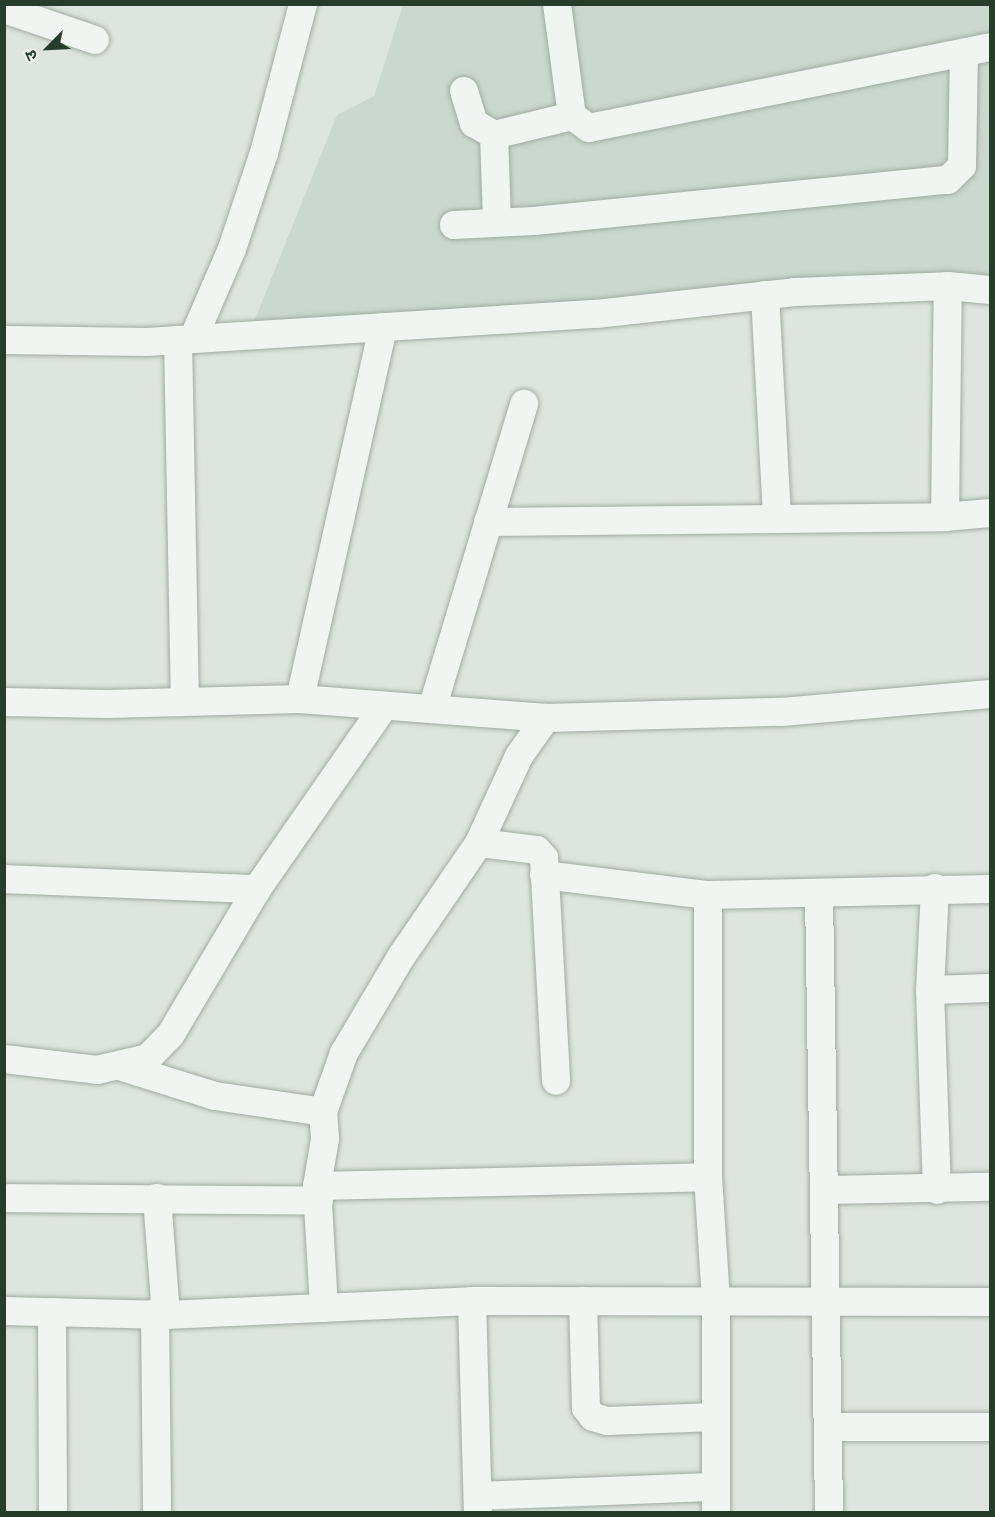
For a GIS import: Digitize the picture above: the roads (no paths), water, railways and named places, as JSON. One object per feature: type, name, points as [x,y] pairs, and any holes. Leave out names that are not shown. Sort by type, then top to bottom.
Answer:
[{"type":"street","points":[[184,699],[186,340],[232,249],[260,164],[303,4]]},
{"type":"street","points":[[454,225],[534,221],[948,180],[962,166],[977,50],[609,127],[589,128],[572,116],[557,4]]},
{"type":"street","points":[[4,9],[95,40]]},
{"type":"street","points":[[464,91],[474,123],[494,135],[572,116]]},
{"type":"street","points":[[494,135],[496,222]]},
{"type":"street","points":[[4,340],[186,340],[596,314],[765,295],[948,286],[990,290]]},
{"type":"street","points":[[945,517],[948,286]]},
{"type":"street","points":[[765,295],[777,518]]},
{"type":"street","points":[[300,699],[383,327]]},
{"type":"street","points":[[432,709],[524,404]]},
{"type":"street","points":[[488,522],[945,517],[990,513]]},
{"type":"street","points":[[4,702],[107,704],[184,699],[300,699],[546,718],[781,712],[990,694]]},
{"type":"street","points":[[4,1059],[98,1070],[122,1067],[148,1058],[171,1034],[257,889],[384,706]]},
{"type":"street","points":[[324,1308],[318,1193],[325,1139],[323,1112],[344,1053],[401,957],[479,843],[519,756],[546,718]]},
{"type":"street","points":[[479,843],[537,850],[544,858],[556,1081]]},
{"type":"street","points":[[544,875],[708,895],[819,894],[935,888],[990,889]]},
{"type":"street","points":[[4,879],[257,889]]},
{"type":"street","points":[[935,888],[930,990],[937,1190]]},
{"type":"street","points":[[819,894],[819,1071],[827,1190],[829,1512]]},
{"type":"street","points":[[472,1301],[478,1504],[716,1500],[716,1300],[708,1177],[708,895]]},
{"type":"street","points":[[930,990],[990,988]]},
{"type":"street","points":[[122,1067],[215,1096],[323,1112]]},
{"type":"street","points":[[4,1197],[157,1198],[708,1177]]},
{"type":"street","points":[[827,1190],[937,1190],[990,1187]]},
{"type":"street","points":[[157,1198],[161,1314],[157,1512]]},
{"type":"street","points":[[4,1311],[161,1314],[472,1301],[990,1302]]},
{"type":"street","points":[[583,1301],[586,1408],[593,1417],[607,1421],[716,1417]]},
{"type":"street","points":[[52,1312],[53,1512]]},
{"type":"street","points":[[828,1426],[990,1426]]}]
